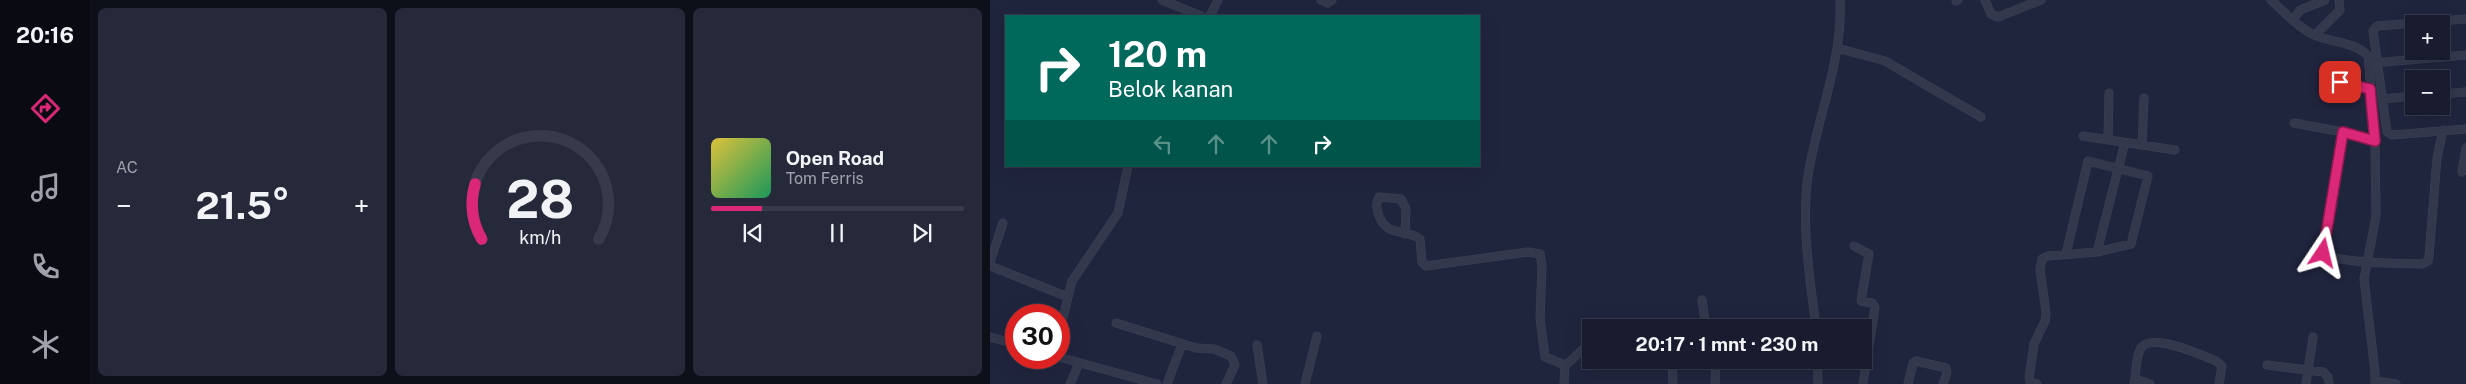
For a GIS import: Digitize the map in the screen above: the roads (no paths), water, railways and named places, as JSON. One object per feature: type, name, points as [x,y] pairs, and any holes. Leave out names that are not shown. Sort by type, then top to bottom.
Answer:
[{"type":"street","points":[[1162,0],[1199,15]]},
{"type":"street","points":[[1210,15],[1218,0]]},
{"type":"street","points":[[1321,0],[1328,3],[1332,0]]},
{"type":"street","points":[[1815,319],[1807,245],[1806,198],[1812,155],[1837,48],[1840,0]]},
{"type":"street","points":[[1985,0],[1991,14],[1998,17],[2041,0]]},
{"type":"street","points":[[2271,0],[2293,20],[2315,35],[2363,51],[2368,56],[2373,63],[2382,99],[2387,132],[2389,134],[2466,129]]},
{"type":"street","points":[[2293,20],[2300,10],[2325,0]]},
{"type":"street","points":[[2315,35],[2340,10],[2339,0]]},
{"type":"street","points":[[2396,384],[2375,382],[2364,279],[2376,216],[2375,141],[2370,89],[2373,63],[2373,31],[2375,27],[2466,19]]},
{"type":"street","points":[[1837,48],[1885,61],[1982,117]]},
{"type":"street","points":[[2373,63],[2466,55]]},
{"type":"street","points":[[2340,82],[2370,89]]},
{"type":"street","points":[[2450,93],[2466,92]]},
{"type":"street","points":[[2108,139],[2109,93]]},
{"type":"street","points":[[2382,99],[2405,97]]},
{"type":"street","points":[[2142,145],[2144,98]]},
{"type":"street","points":[[2294,123],[2343,132],[2375,141]]},
{"type":"street","points":[[2343,132],[2323,253],[2329,257],[2422,264],[2428,261],[2438,151],[2443,130]]},
{"type":"street","points":[[2083,136],[2175,150]]},
{"type":"street","points":[[2098,252],[2125,142]]},
{"type":"street","points":[[2462,172],[2466,148]]},
{"type":"street","points":[[2037,384],[2030,382],[2029,378],[2034,344],[2045,321],[2046,313],[2041,262],[2045,257],[2098,252],[2131,244],[2148,181],[2146,175],[2088,161],[2066,254]]},
{"type":"street","points":[[1066,304],[1077,271],[1118,213],[1128,167]]},
{"type":"street","points":[[1405,234],[1406,209],[1401,199],[1379,197],[1376,205],[1384,224],[1389,229],[1420,239],[1422,262],[1426,266],[1528,252],[1540,254],[1540,318],[1543,353],[1547,359],[1565,364],[1573,360],[1582,348]]},
{"type":"street","points":[[1002,223],[990,264],[1068,297]]},
{"type":"street","points":[[1854,246],[1869,254],[1862,301],[1872,303],[1875,307],[1863,384]]},
{"type":"street","points":[[1702,300],[1705,319]]},
{"type":"street","points":[[1116,323],[1182,344],[1214,350],[1231,356],[1235,365],[1226,384]]},
{"type":"street","points":[[1306,384],[1317,336]]},
{"type":"street","points":[[990,337],[1005,341]]},
{"type":"street","points":[[2306,384],[2313,337]]},
{"type":"street","points":[[2150,384],[2134,382],[2141,349],[2148,343],[2160,343],[2216,360],[2222,366],[2219,384]]},
{"type":"street","points":[[1167,384],[1182,344]]},
{"type":"street","points":[[1257,345],[1263,384]]},
{"type":"street","points":[[1070,360],[1152,383]]},
{"type":"street","points":[[1908,384],[1913,363],[1916,361],[1946,368],[1947,373],[1942,384]]},
{"type":"street","points":[[1070,384],[1079,363]]},
{"type":"street","points":[[1564,384],[1565,364]]},
{"type":"street","points":[[2267,365],[2326,373],[2329,384]]},
{"type":"street","points":[[1672,369],[1673,384]]},
{"type":"street","points":[[1716,369],[1716,384]]},
{"type":"street","points":[[1817,369],[1818,384]]}]
